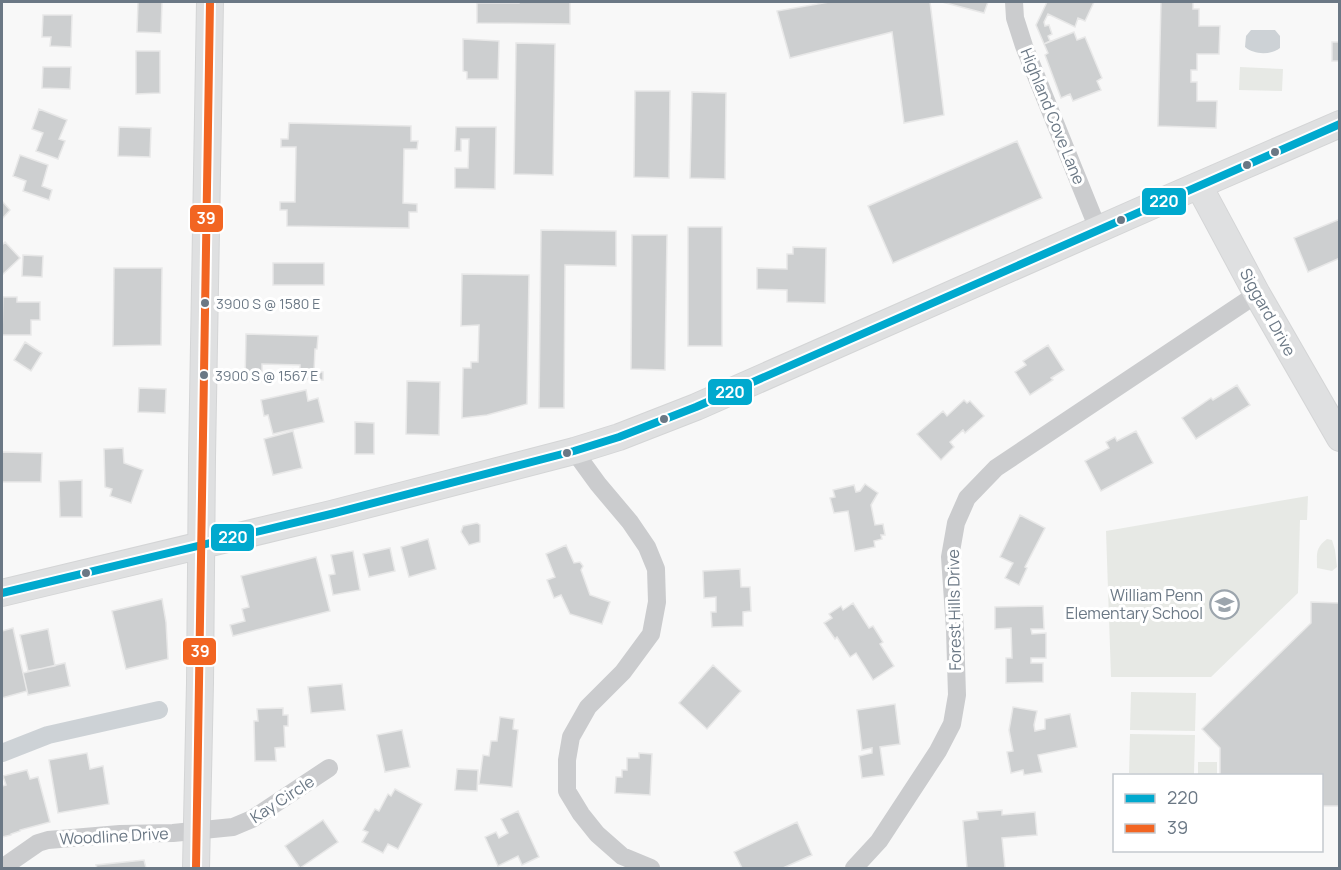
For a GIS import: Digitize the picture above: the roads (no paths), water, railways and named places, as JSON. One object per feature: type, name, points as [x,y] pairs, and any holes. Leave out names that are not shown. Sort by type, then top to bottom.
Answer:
[{"type":"main road","points":[[196,868],[210,2]]},
{"type":"main road","points":[[2,593],[331,514],[574,452],[619,437],[669,418],[1340,124]]},
{"type":"main road","name":"Siggard Drive","points":[[1199,186],[1257,294],[1340,438]]},
{"type":"street","name":"Highland Cove Lane","points":[[1014,2],[1015,18],[1024,46],[1098,229]]},
{"type":"street","name":"Forest Hills Drive","points":[[857,867],[879,841],[938,751],[952,724],[957,695],[950,557],[956,523],[967,498],[996,468],[1257,294]]},
{"type":"street","points":[[574,452],[647,547],[656,569],[657,602],[651,634],[623,672],[588,707],[572,737],[567,760],[567,791],[581,814],[619,862],[651,868]]},
{"type":"street","name":"Kay Circle","points":[[197,831],[243,824],[329,768]]},
{"type":"street","name":"Woodline Drive","points":[[2,868],[38,843],[48,840],[197,831]]},
{"type":"waterway","points":[[2,753],[48,735],[159,710]]},
{"type":"place","name":"3900 S @ 1580 E","points":[[205,303]]},
{"type":"place","name":"3900 S @ 1567 E","points":[[204,375]]},
{"type":"place","name":"William Penn Elementary School","points":[[1224,604]]}]
